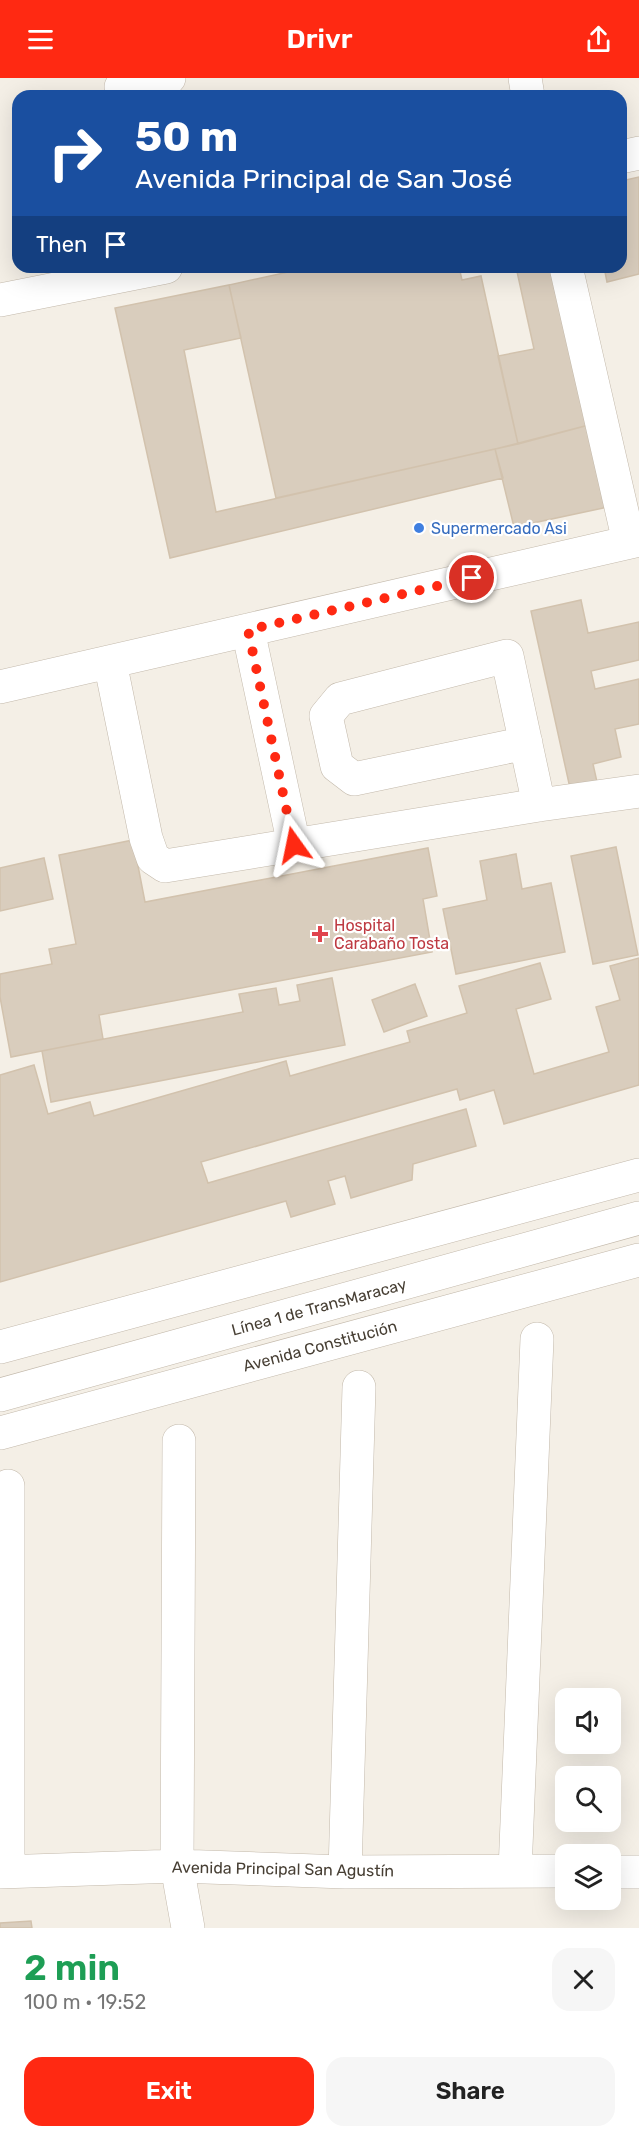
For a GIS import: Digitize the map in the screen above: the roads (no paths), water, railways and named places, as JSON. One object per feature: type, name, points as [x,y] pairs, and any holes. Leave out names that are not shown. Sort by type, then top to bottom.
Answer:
[{"type":"street","points":[[121,87],[169,78]]},
{"type":"street","points":[[0,300],[134,273]]},
{"type":"street","points":[[0,687],[634,541],[567,273]]},
{"type":"street","points":[[248,630],[294,845]]},
{"type":"street","points":[[526,743],[354,779],[337,766],[326,716],[340,699],[507,656],[526,743],[539,805]]},
{"type":"street","points":[[110,662],[146,838],[153,858],[165,866],[539,805],[639,791]]},
{"type":"street","points":[[0,1347],[639,1175]]},
{"type":"street","name":"Línea 1 de TransMaracay","points":[[0,1395],[639,1218]]},
{"type":"street","name":"Avenida Constitución","points":[[0,1433],[639,1260]]},
{"type":"street","points":[[515,1871],[537,1339]]},
{"type":"street","points":[[345,1872],[359,1387]]},
{"type":"street","points":[[179,1441],[177,1866],[188,1928]]},
{"type":"street","points":[[4,1871],[8,1486]]},
{"type":"street","name":"Avenida Principal San Agustín","points":[[4,1871],[177,1866],[345,1872],[555,1871]]},
{"type":"street","points":[[621,1872],[639,1872]]},
{"type":"place","name":"Supermercado Asi","points":[[419,528]]},
{"type":"place","name":"Hospital Carabaño Tosta","points":[[320,934]]}]
